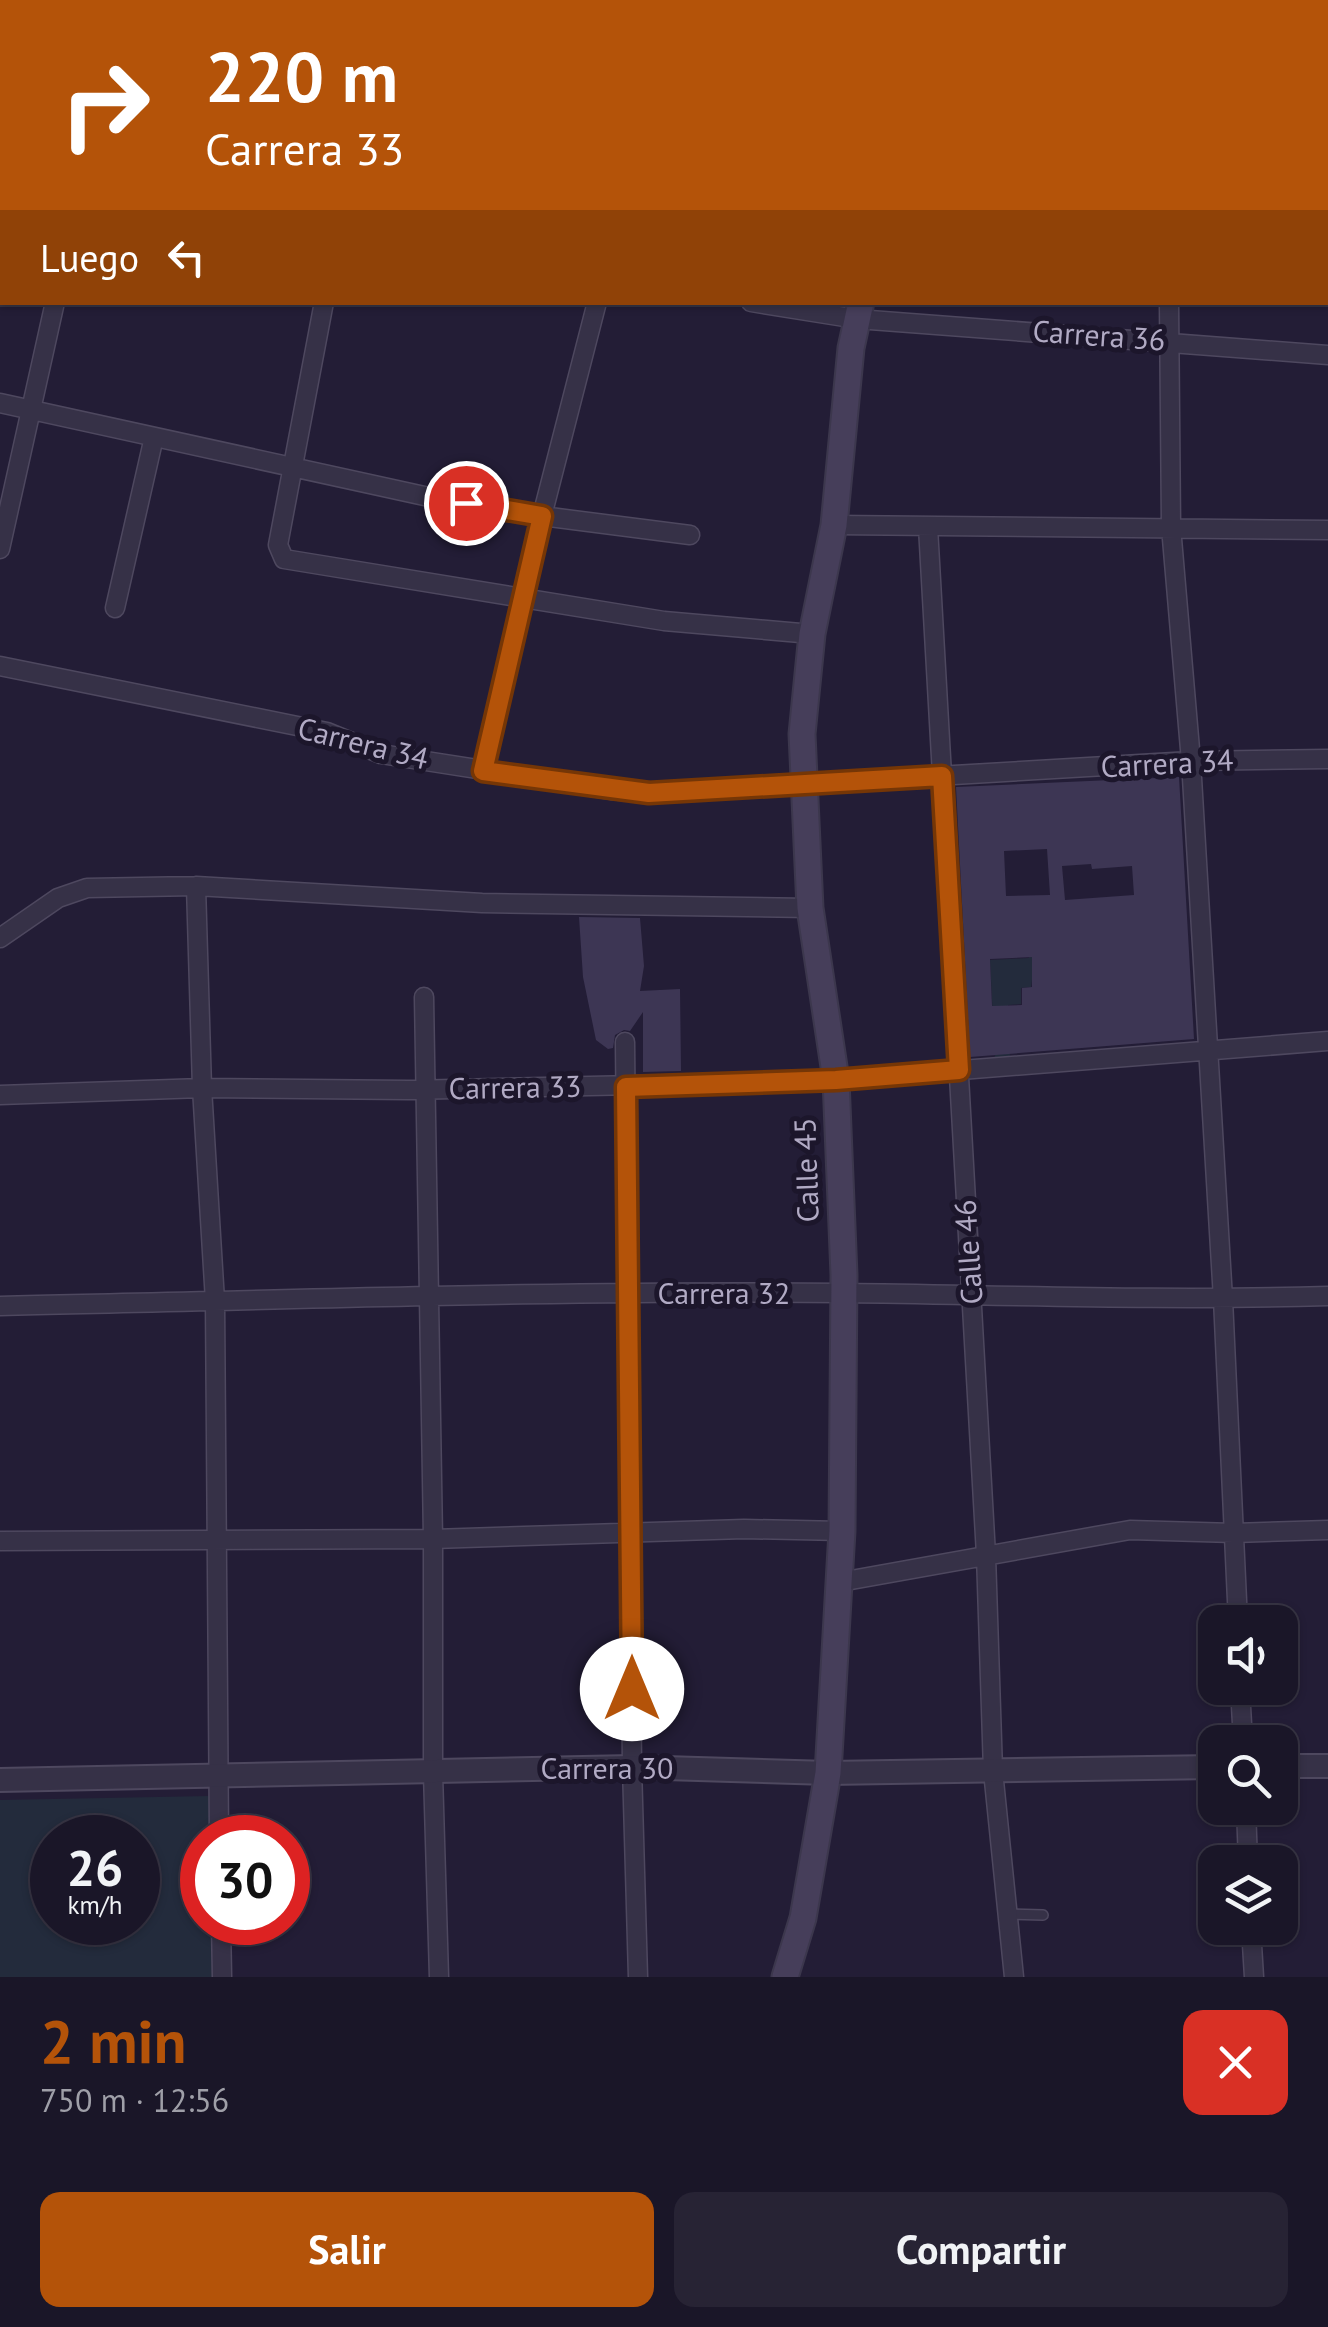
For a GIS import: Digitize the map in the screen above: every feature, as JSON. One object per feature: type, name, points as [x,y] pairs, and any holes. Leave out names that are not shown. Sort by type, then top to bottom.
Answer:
[{"type":"main road","name":"Calle 45","points":[[785,1977],[803,1918],[828,1773],[842,1530],[844,1293],[836,1080],[810,908],[802,734],[812,634],[834,525],[851,348],[859,311]]},
{"type":"street","points":[[0,548],[54,305]]},
{"type":"street","points":[[323,305],[278,545],[284,558],[664,621],[812,634]]},
{"type":"street","points":[[483,771],[522,596],[596,305]]},
{"type":"street","name":"Carrera 36","points":[[787,305],[1328,354]]},
{"type":"street","points":[[1169,305],[1171,527],[1191,762],[1237,1605]]},
{"type":"street","points":[[0,403],[429,497],[690,535]]},
{"type":"street","points":[[115,608],[154,437]]},
{"type":"street","points":[[834,525],[1328,530]]},
{"type":"street","name":"Calle 46","points":[[928,528],[986,1554],[994,1771],[1014,1977]]},
{"type":"street","name":"Carrera 34","points":[[0,666],[327,732],[382,754],[649,793],[1191,762],[1328,759]]},
{"type":"street","points":[[0,938],[58,898],[87,888],[196,886],[482,903],[810,908]]},
{"type":"street","points":[[196,886],[202,1088],[215,1301],[219,1815]]},
{"type":"street","points":[[424,998],[439,1977]]},
{"type":"street","name":"Carrera 33","points":[[0,1095],[202,1088],[626,1087],[836,1080],[1328,1040]]},
{"type":"street","points":[[626,1042],[632,1767],[638,1977]]},
{"type":"street","name":"Carrera 32","points":[[0,1306],[628,1294],[971,1293],[1223,1299],[1328,1296]]},
{"type":"street","points":[[0,1541],[433,1540],[744,1529],[842,1530]]},
{"type":"street","points":[[840,1582],[1130,1530],[1328,1530]]},
{"type":"street","points":[[1298,1766],[1328,1766]]},
{"type":"street","name":"Carrera 30","points":[[0,1780],[632,1767],[828,1773],[1198,1767]]},
{"type":"street","points":[[221,1945],[222,1977]]},
{"type":"street","points":[[1253,1945],[1254,1977]]},
{"type":"lane","points":[[1010,1914],[1043,1915]]},
{"type":"shaded area","points":[[1029,946],[1051,979],[1032,980],[1031,987],[1021,988],[1021,1004],[1008,1005],[1010,1059],[995,1060],[990,960],[1029,958]]},
{"type":"shaded area","points":[[210,1796],[210,1815],[180,1815],[180,1945],[213,1945],[214,1977],[0,1977],[0,1800]]},
{"type":"building","points":[[1179,777],[1194,1039],[970,1057],[956,787]],"holes":[[[1047,849],[1050,895],[1006,896],[1004,851]],[[1062,866],[1132,866],[1134,895],[1065,900]],[[1032,957],[1032,987],[1022,988],[1022,1005],[992,1006],[990,959]]]},
{"type":"building","points":[[579,917],[640,918],[644,966],[640,991],[680,989],[681,1071],[643,1072],[643,1012],[630,1031],[615,1035],[613,1048],[608,1049],[596,1040],[583,977]]},
{"type":"route","points":[[466,503],[542,516],[483,771],[649,793],[942,776],[959,1070],[836,1080],[626,1087],[632,1689]]}]
